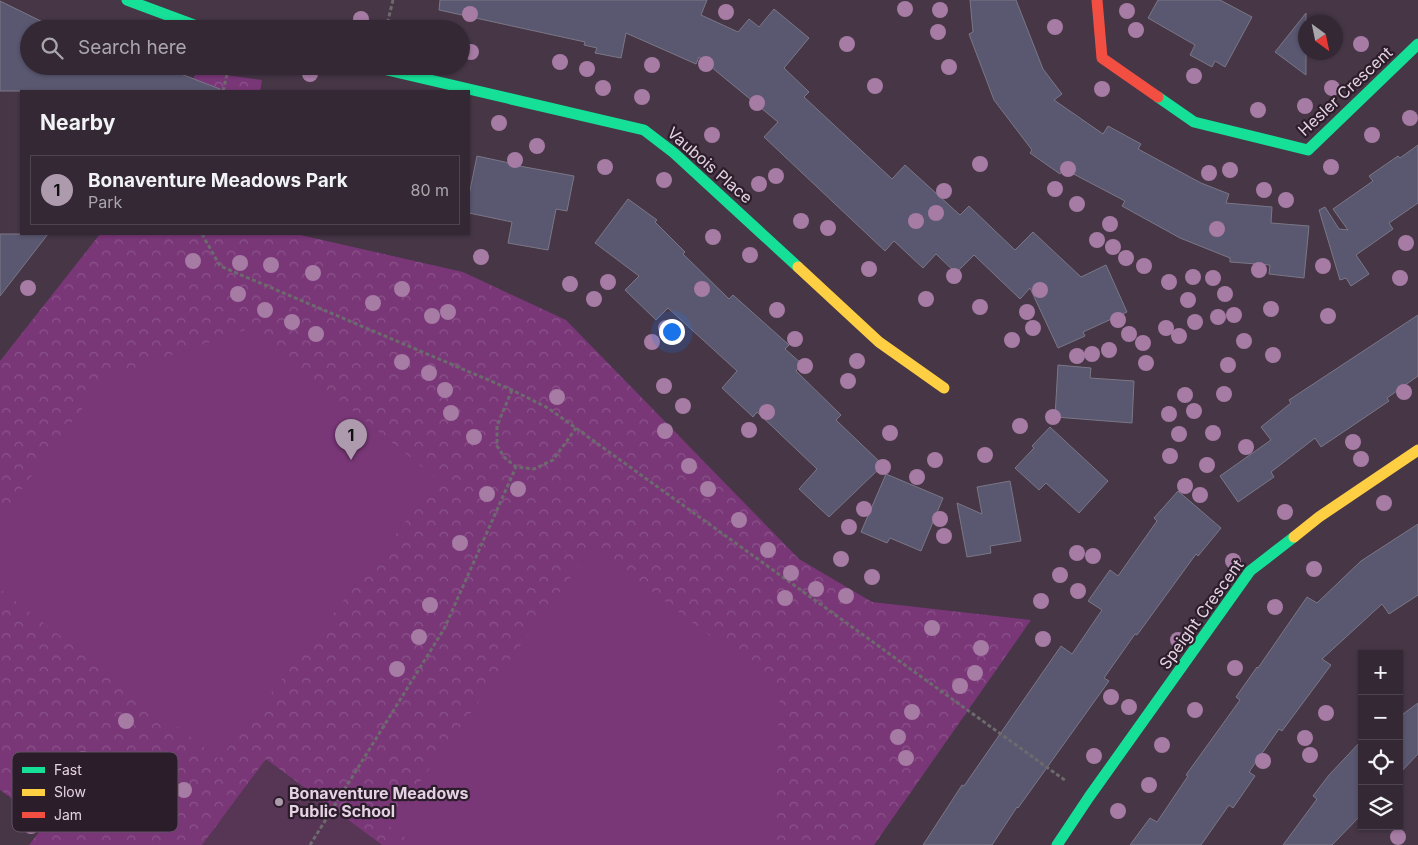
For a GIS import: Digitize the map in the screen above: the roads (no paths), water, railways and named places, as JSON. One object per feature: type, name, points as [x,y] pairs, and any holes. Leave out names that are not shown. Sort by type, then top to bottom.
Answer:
[{"type":"street","points":[[126,0],[180,20]]},
{"type":"street","name":"Hesler Crescent","points":[[1097,0],[1102,58],[1194,122],[1308,150],[1418,44]]},
{"type":"street","name":"Vaubois Place","points":[[409,75],[644,130],[674,153],[879,342],[944,388]]},
{"type":"street","name":"Speight Crescent","points":[[1057,845],[1250,570],[1319,517],[1418,450]]},
{"type":"place","name":"Bonaventure Meadows Park","points":[[351,460]]},
{"type":"place","name":"Bonaventure Meadows Public School","points":[[279,802]]}]
